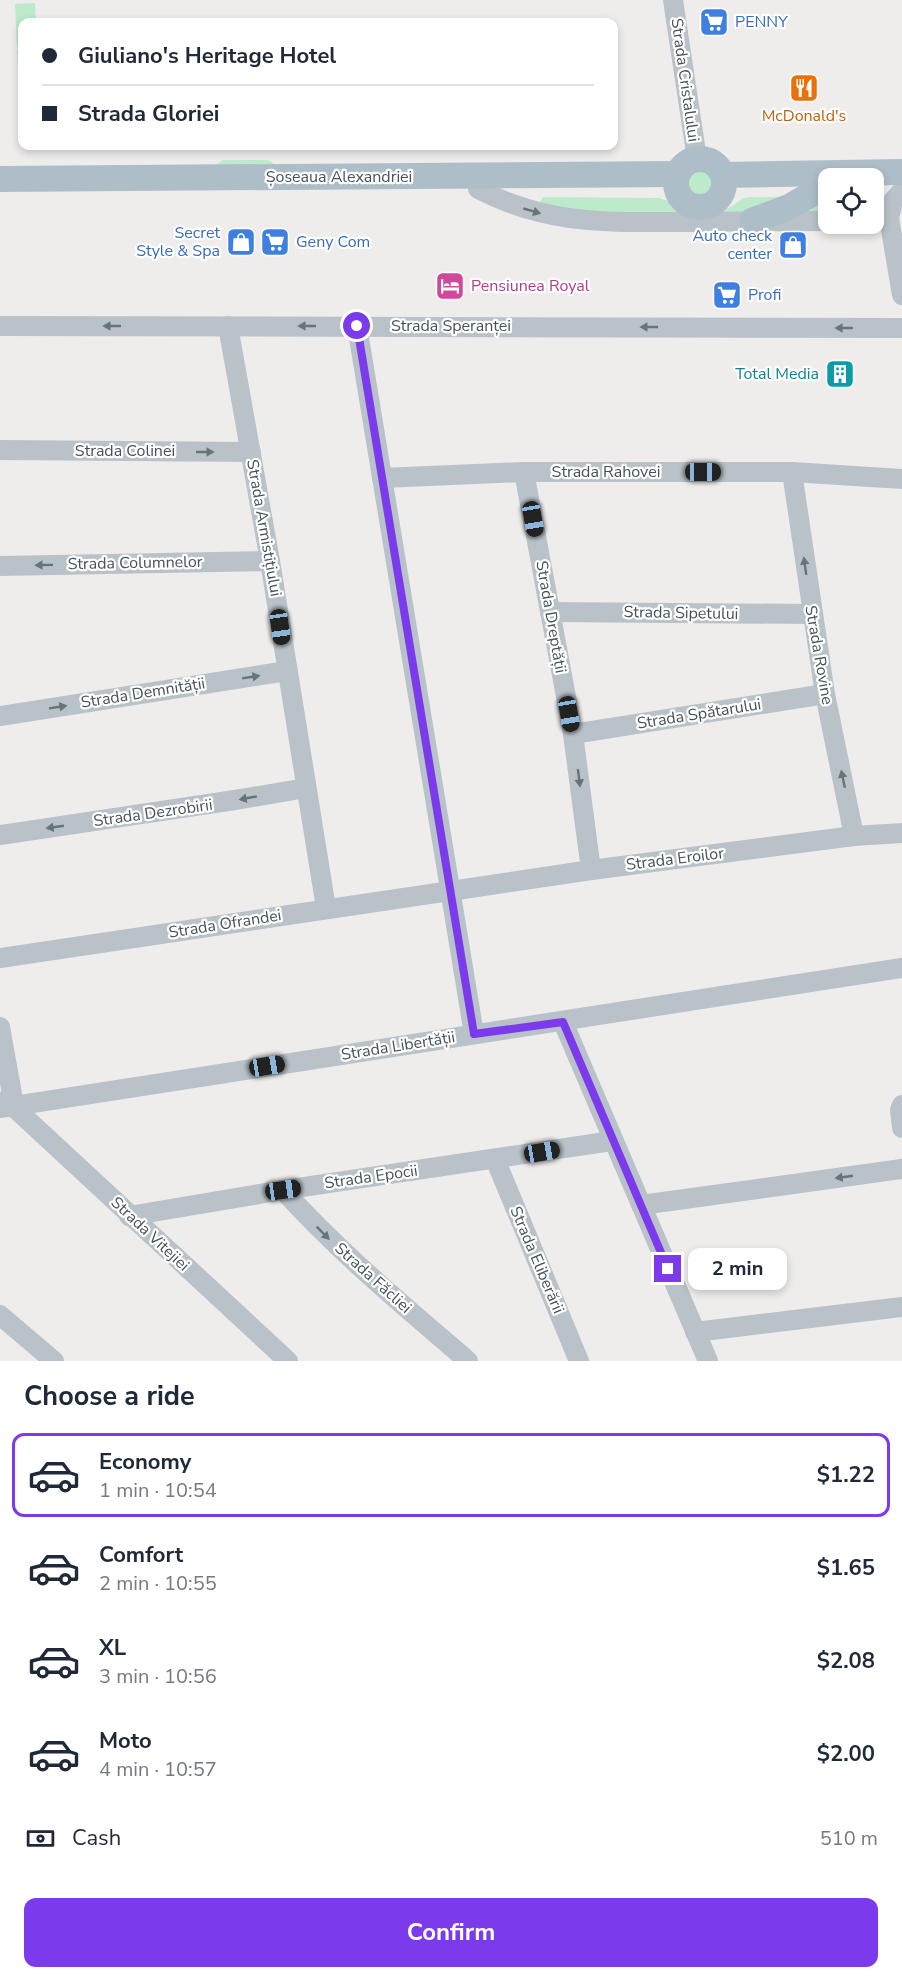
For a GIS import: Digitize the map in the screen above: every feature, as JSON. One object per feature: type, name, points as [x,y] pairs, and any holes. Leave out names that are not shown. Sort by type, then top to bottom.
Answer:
[{"type":"main road","points":[[711,161],[716,165],[723,182],[713,203],[701,206],[689,204],[680,196],[684,174],[711,161]]},
{"type":"main road","points":[[723,182],[902,172]]},
{"type":"main road","name":"Șoseaua Alexandriei","points":[[0,178],[684,174]]},
{"type":"main road","name":"Șoseaua Alexandriei","points":[[0,191],[478,189],[684,174]]},
{"type":"main road","points":[[723,182],[818,188]]},
{"type":"main road","points":[[884,188],[902,189]]},
{"type":"main road","points":[[752,221],[789,207],[818,192]]},
{"type":"street","name":"Strada Cristalului","points":[[673,0],[684,174]]},
{"type":"street","points":[[478,189],[526,209],[570,219],[594,221],[818,221]]},
{"type":"street","points":[[902,189],[893,201],[889,223],[902,295]]},
{"type":"street","name":"Strada Speranței","points":[[0,326],[902,328]]},
{"type":"street","name":"Strada Armistițiului","points":[[228,326],[270,561],[326,908]]},
{"type":"street","points":[[357,326],[474,1034]]},
{"type":"street","name":"Strada Colinei","points":[[0,450],[251,452]]},
{"type":"street","name":"Strada Rahovei","points":[[382,478],[525,472],[792,472],[902,479]]},
{"type":"street","name":"Strada Dreptății","points":[[525,472],[573,734],[591,870]]},
{"type":"street","name":"Strada Rovine","points":[[792,472],[825,694],[854,836]]},
{"type":"street","name":"Strada Columnelor","points":[[0,566],[270,561]]},
{"type":"street","name":"Strada Sipetului","points":[[550,612],[812,614]]},
{"type":"street","name":"Strada Demnității","points":[[0,716],[287,671]]},
{"type":"street","name":"Strada Spătarului","points":[[573,734],[825,694]]},
{"type":"street","name":"Strada Dezrobirii","points":[[0,835],[306,788]]},
{"type":"street","name":"Strada Eroilor","points":[[449,890],[854,836],[902,833]]},
{"type":"street","name":"Strada Ofrandei","points":[[0,958],[449,890]]},
{"type":"street","name":"Strada Libertății","points":[[5,1102],[563,1022],[902,968]]},
{"type":"street","points":[[563,1022],[708,1361]]},
{"type":"street","points":[[0,1027],[5,1102]]},
{"type":"street","name":"Strada Vitejiei","points":[[5,1102],[288,1361]]},
{"type":"street","points":[[902,1105],[900,1110],[902,1128]]},
{"type":"street","name":"Strada Epocii","points":[[129,1216],[283,1190],[612,1141]]},
{"type":"street","name":"Strada Eliberării","points":[[495,1159],[579,1361]]},
{"type":"street","points":[[641,1206],[902,1169]]},
{"type":"street","name":"Strada Făcliei","points":[[283,1190],[367,1275],[468,1361]]},
{"type":"street","points":[[695,1332],[902,1306]]},
{"type":"street","points":[[0,1315],[54,1361]]},
{"type":"green space","points":[[35,3],[36,18],[18,18],[18,47],[17,47],[15,4]]},
{"type":"green space","points":[[223,160],[266,160],[271,161],[274,165],[218,168],[217,164]]},
{"type":"green space","points":[[700,167],[711,172],[716,183],[711,194],[700,199],[689,194],[684,183],[689,172]]},
{"type":"green space","points":[[543,197],[659,198],[666,200],[688,216],[596,217],[542,204],[540,202]]},
{"type":"green space","points":[[818,197],[818,215],[722,212],[744,198]]},
{"type":"place","name":"PENNY","points":[[714,22]]},
{"type":"place","name":"McDonald's","points":[[804,88]]},
{"type":"place","name":"Secret Style & Spa","points":[[241,242]]},
{"type":"place","name":"Geny Com","points":[[275,242]]},
{"type":"place","name":"Auto check center","points":[[793,245]]},
{"type":"place","name":"Pensiunea Royal","points":[[450,286]]},
{"type":"place","name":"Profi","points":[[727,295]]},
{"type":"place","name":"Total Media","points":[[840,374]]},
{"type":"route","points":[[357,326],[474,1034],[563,1022],[668,1269]]}]
